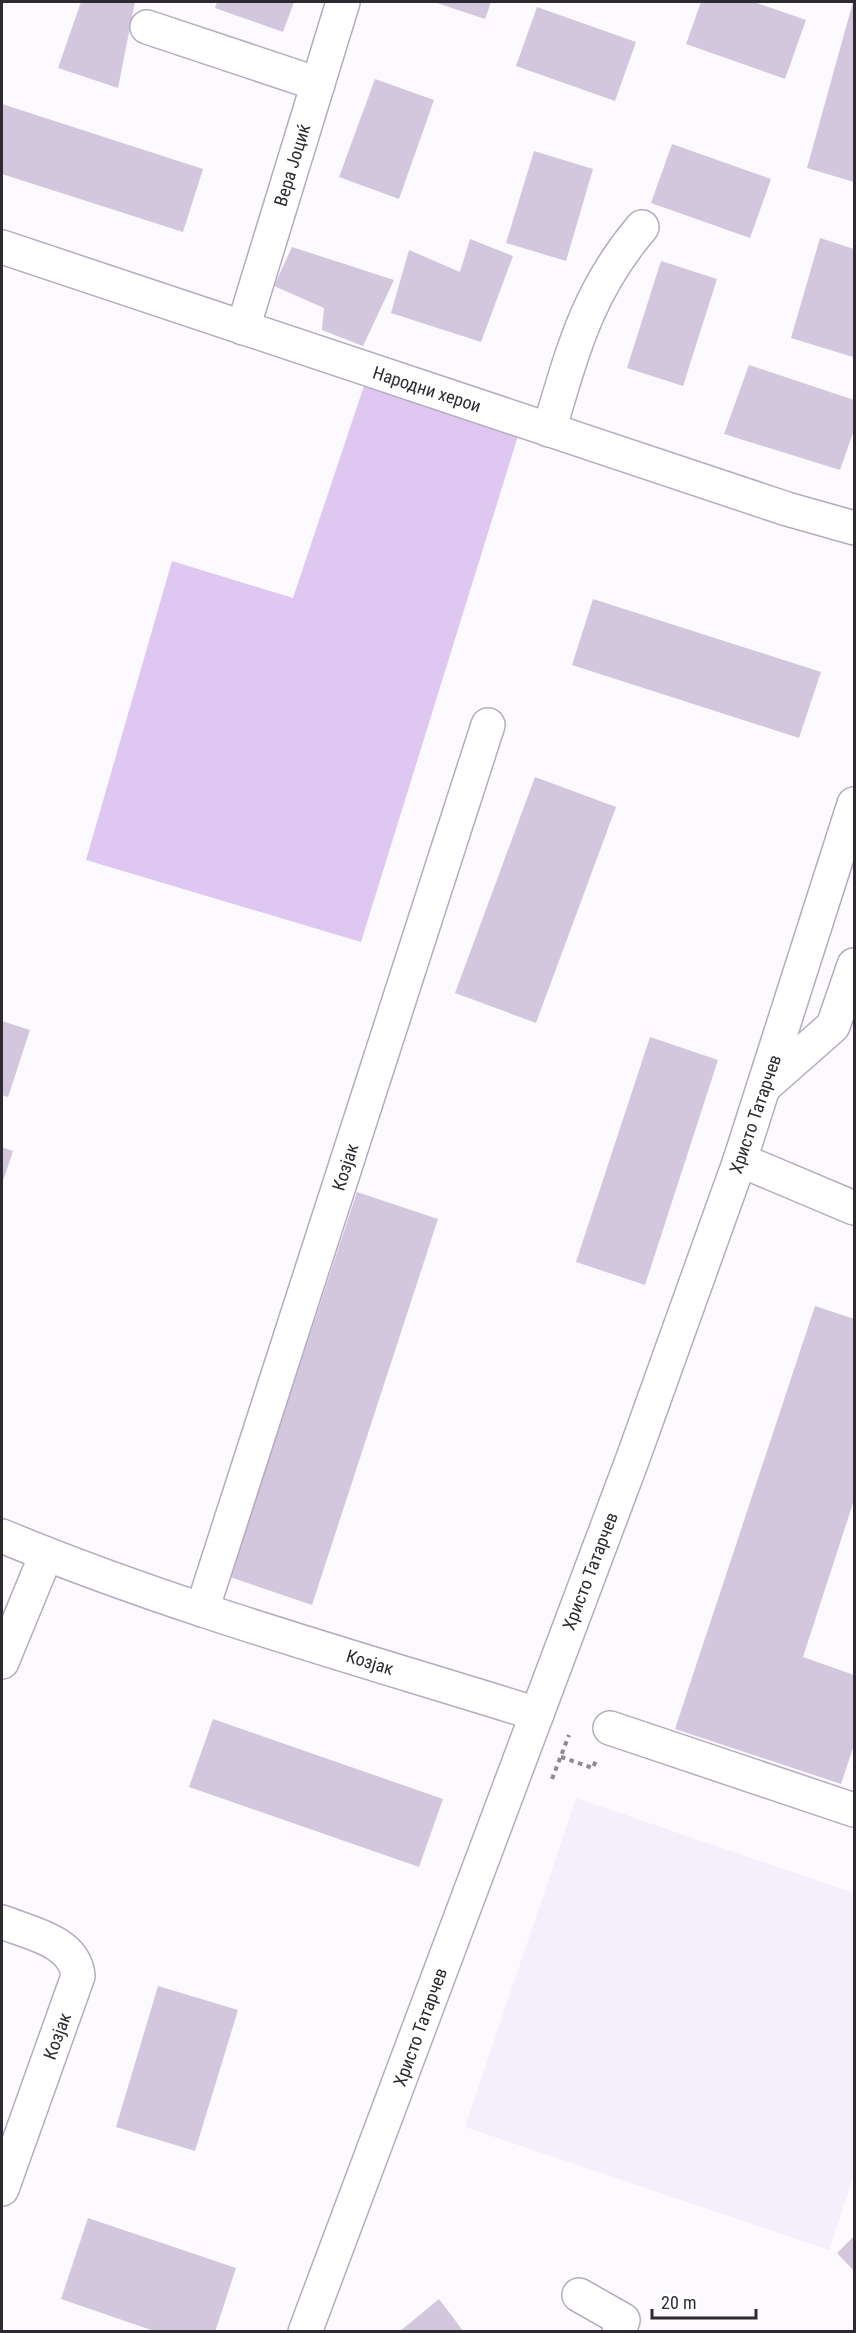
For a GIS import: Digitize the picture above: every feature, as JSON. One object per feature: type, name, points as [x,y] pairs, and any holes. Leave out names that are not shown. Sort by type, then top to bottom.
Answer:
[{"type":"street","name":"Вера Јоциќ","points":[[243,328],[343,2]]},
{"type":"street","points":[[147,27],[318,84]]},
{"type":"street","points":[[549,430],[577,337],[593,298],[608,272],[642,227]]},
{"type":"street","name":"Народни херои","points":[[2,247],[549,430],[855,528]]},
{"type":"street","name":"Козјак","points":[[202,1610],[488,725]]},
{"type":"street","name":"Христо Татарчев","points":[[305,2331],[633,1458],[740,1160],[854,813]]},
{"type":"street","points":[[765,1086],[833,1026],[855,965]]},
{"type":"street","points":[[740,1160],[855,1208]]},
{"type":"street","name":"Козјак","points":[[2,1536],[46,1555],[202,1610],[537,1714]]},
{"type":"street","points":[[2,1662],[46,1555]]},
{"type":"street","points":[[610,1728],[855,1810]]},
{"type":"street","name":"Козјак","points":[[2,1922],[58,1944],[72,1956],[77,1965],[78,1976],[2,2189]]},
{"type":"street","points":[[579,2295],[623,2320],[620,2331]]},
{"type":"shaded area","points":[[364,386],[518,436],[361,942],[86,860],[172,561],[293,598]]},
{"type":"shaded area","points":[[576,1798],[854,1893],[854,2175],[829,2250],[465,2127]]},
{"type":"building","points":[[81,2],[135,2],[118,88],[58,68]]},
{"type":"building","points":[[217,2],[294,2],[283,32],[215,8]]},
{"type":"building","points":[[434,2],[491,2],[485,19]]},
{"type":"building","points":[[701,2],[754,2],[806,20],[785,79],[686,44]]},
{"type":"building","points":[[854,2],[854,182],[807,168]]},
{"type":"building","points":[[537,7],[636,42],[615,101],[516,66]]},
{"type":"building","points":[[375,79],[434,100],[399,199],[339,177]]},
{"type":"building","points":[[2,104],[203,169],[183,232],[2,174]]},
{"type":"building","points":[[672,144],[771,179],[750,238],[651,203]]},
{"type":"building","points":[[534,151],[593,169],[566,261],[506,243]]},
{"type":"building","points":[[820,238],[854,249],[853,357],[791,338]]},
{"type":"building","points":[[470,239],[513,256],[481,342],[391,313],[409,250],[460,272]]},
{"type":"building","points":[[292,247],[394,280],[363,346],[322,330],[324,308],[274,286]]},
{"type":"building","points":[[661,261],[717,279],[683,386],[627,368]]},
{"type":"building","points":[[749,365],[854,400],[854,430],[840,470],[724,434]]},
{"type":"building","points":[[593,599],[821,672],[799,738],[572,665]]},
{"type":"building","points":[[535,777],[616,807],[536,1023],[455,993]]},
{"type":"building","points":[[2,1021],[30,1030],[8,1097],[2,1095]]},
{"type":"building","points":[[650,1037],[718,1060],[645,1285],[576,1262]]},
{"type":"building","points":[[2,1147],[13,1151],[2,1184]]},
{"type":"building","points":[[357,1192],[438,1219],[312,1605],[230,1577]]},
{"type":"building","points":[[815,1306],[854,1319],[854,1500],[803,1657],[854,1675],[854,1745],[841,1784],[675,1729]]},
{"type":"building","points":[[213,1719],[443,1799],[419,1867],[189,1787]]},
{"type":"building","points":[[158,1986],[238,2010],[195,2151],[116,2127]]},
{"type":"building","points":[[88,2218],[236,2268],[215,2332],[157,2332],[61,2299]]},
{"type":"building","points":[[854,2236],[854,2271],[837,2253]]},
{"type":"building","points":[[439,2299],[464,2332],[399,2332]]}]
